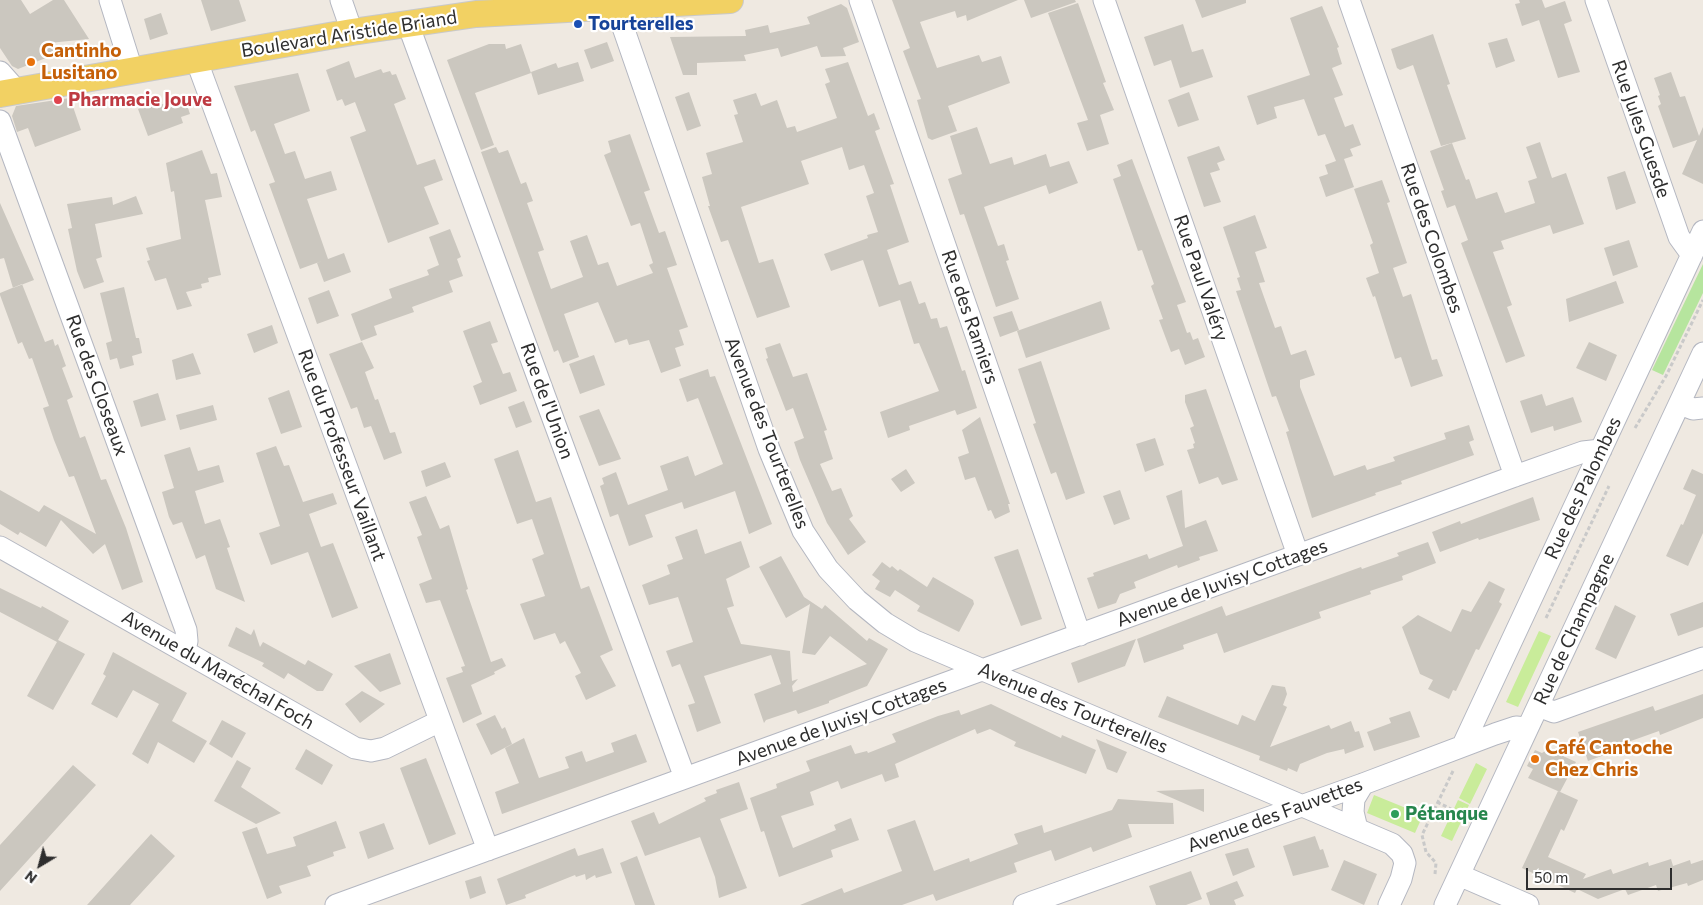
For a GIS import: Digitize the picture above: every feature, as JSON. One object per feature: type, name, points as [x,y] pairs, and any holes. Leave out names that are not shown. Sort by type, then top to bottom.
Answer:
[{"type":"main road","name":"Boulevard Aristide Briand","points":[[5,85],[132,70],[352,32],[476,14],[587,4],[616,7],[730,0]]},
{"type":"street","points":[[110,0],[132,70]]},
{"type":"street","points":[[341,0],[352,32]]},
{"type":"street","name":"Rue des Ramiers","points":[[860,0],[1080,635]]},
{"type":"street","name":"Rue Paul Valéry","points":[[1104,0],[1298,555]]},
{"type":"street","name":"Rue des Colombes","points":[[1349,0],[1515,476]]},
{"type":"street","name":"Rue Jules Guesde","points":[[1596,0],[1679,237],[1692,255]]},
{"type":"street","name":"Avenue des Tourterelles","points":[[616,7],[769,449],[803,531],[828,569],[857,600],[885,623],[915,641],[1392,844],[1402,854],[1405,863],[1402,879],[1389,905]]},
{"type":"street","name":"Rue de l'Union","points":[[408,24],[685,778]]},
{"type":"street","name":"Rue du Professeur Vaillant","points":[[196,59],[488,850]]},
{"type":"street","name":"Rue des Closeaux","points":[[0,121],[186,630],[187,641],[184,650]]},
{"type":"street","name":"Rue des Palombes","points":[[1460,754],[1703,231]]},
{"type":"street","name":"Rue de Champagne","points":[[1445,905],[1703,352]]},
{"type":"street","points":[[1680,404],[1693,409],[1703,408]]},
{"type":"street","name":"Avenue de Juvisy Cottages","points":[[336,905],[1515,476],[1583,452],[1601,450]]},
{"type":"street","name":"Avenue du Maréchal Foch","points":[[0,547],[355,748],[371,751],[385,748],[440,721]]},
{"type":"street","points":[[1538,706],[1554,712],[1703,658]]},
{"type":"street","name":"Avenue des Fauvettes","points":[[1024,905],[1300,805],[1460,754],[1516,728],[1526,728]]},
{"type":"street","points":[[1357,829],[1353,812],[1354,799],[1363,784]]},
{"type":"street","points":[[1459,875],[1528,905]]},
{"type":"path","points":[[1632,436],[1666,376],[1703,300]]},
{"type":"path","points":[[1616,419],[1662,440]]},
{"type":"path","points":[[1543,622],[1549,614],[1611,481]]},
{"type":"path","points":[[1433,879],[1436,863],[1426,852],[1422,835],[1460,754]]},
{"type":"path","points":[[1437,802],[1455,810]]},
{"type":"green space","points":[[1703,264],[1703,293],[1663,375],[1652,370]]},
{"type":"green space","points":[[1539,631],[1551,636],[1518,707],[1506,702]]},
{"type":"green space","name":"Pétanque","points":[[1476,763],[1487,769],[1470,804],[1459,798]]},
{"type":"green space","name":"Pétanque","points":[[1374,795],[1423,815],[1415,833],[1367,813]]},
{"type":"green space","name":"Pétanque","points":[[1458,800],[1469,805],[1452,841],[1441,836]]},
{"type":"building","points":[[0,0],[21,0],[30,14],[53,0],[64,0],[89,39],[49,43],[56,54],[18,69],[12,66],[0,48]]},
{"type":"building","points":[[201,0],[239,0],[246,21],[211,31]]},
{"type":"building","points":[[892,0],[1018,0],[967,21],[966,15],[957,18],[955,11],[920,22],[937,68],[979,55],[982,62],[1001,56],[1010,83],[948,106],[957,131],[932,140],[928,138],[917,100],[921,99],[903,51],[910,48]]},
{"type":"building","points":[[1024,0],[1075,0],[1076,2],[1031,18]]},
{"type":"building","points":[[1195,0],[1246,0],[1246,3],[1202,18]]},
{"type":"building","points":[[1519,0],[1542,0],[1545,8],[1565,1],[1572,21],[1564,24],[1580,72],[1558,78],[1539,20],[1522,26],[1515,4],[1520,3]]},
{"type":"building","points":[[1078,3],[1106,82],[1103,83],[1114,110],[1100,115],[1109,144],[1087,151],[1077,123],[1088,120],[1048,13]]},
{"type":"building","points":[[841,4],[847,8],[859,42],[843,48],[846,56],[821,57],[817,46],[781,57],[778,48],[744,55],[746,61],[697,63],[697,75],[683,75],[670,37],[746,36],[745,30],[768,25],[770,33],[810,24],[807,17]]},
{"type":"building","points":[[1322,6],[1339,47],[1337,48],[1342,64],[1332,68],[1343,95],[1334,98],[1345,127],[1353,124],[1361,145],[1350,149],[1353,156],[1344,159],[1354,187],[1326,197],[1319,177],[1328,174],[1325,165],[1336,161],[1325,134],[1318,136],[1304,99],[1274,107],[1277,118],[1257,125],[1247,96],[1310,75],[1290,18]]},
{"type":"building","points":[[161,13],[168,34],[150,40],[144,19]]},
{"type":"building","points":[[1183,24],[1192,52],[1203,49],[1213,77],[1180,88],[1171,60],[1154,66],[1144,37]]},
{"type":"building","points":[[1433,34],[1450,84],[1447,85],[1466,139],[1441,146],[1413,65],[1400,70],[1397,68],[1391,49]]},
{"type":"building","points":[[1507,38],[1515,61],[1496,68],[1488,43]]},
{"type":"building","points":[[607,42],[614,61],[591,69],[584,50]]},
{"type":"building","points":[[489,44],[505,44],[506,49],[521,44],[531,73],[475,93],[494,145],[481,150],[447,60]]},
{"type":"building","points":[[349,61],[355,78],[381,69],[383,73],[390,71],[392,75],[396,74],[406,99],[394,104],[417,165],[435,159],[443,180],[424,187],[439,224],[388,243],[350,137],[366,131],[355,102],[345,106],[342,99],[337,101],[326,70]]},
{"type":"building","points":[[578,62],[584,81],[538,95],[531,72],[556,63],[558,68]]},
{"type":"building","points":[[848,62],[868,116],[874,113],[880,129],[875,131],[894,184],[890,185],[909,242],[887,250],[899,285],[911,281],[919,304],[925,302],[931,319],[937,318],[940,328],[947,326],[962,371],[965,370],[977,408],[957,415],[955,410],[909,426],[910,430],[888,438],[880,412],[939,391],[919,343],[914,344],[900,300],[879,307],[863,260],[831,271],[824,254],[868,238],[867,235],[878,232],[866,196],[874,193],[864,165],[849,170],[842,147],[801,161],[809,184],[741,207],[759,263],[773,259],[790,307],[757,318],[728,240],[721,242],[708,206],[710,206],[702,177],[712,174],[706,153],[743,142],[734,115],[738,114],[733,100],[756,93],[761,106],[777,100],[787,128],[795,126],[797,132],[837,118],[825,84],[830,82],[825,69]]},
{"type":"building","points":[[1671,72],[1680,97],[1685,96],[1699,136],[1703,127],[1703,184],[1682,174],[1697,140],[1673,148],[1658,106],[1661,104],[1658,96],[1660,95],[1654,78]]},
{"type":"building","points":[[298,73],[310,111],[274,124],[285,154],[295,151],[305,179],[331,171],[337,190],[307,199],[328,259],[344,253],[351,272],[324,282],[317,263],[322,261],[300,269],[269,184],[275,182],[255,130],[251,132],[234,86]]},
{"type":"building","points":[[689,92],[701,126],[687,131],[675,97]]},
{"type":"building","points":[[1189,92],[1199,120],[1178,127],[1168,100]]},
{"type":"building","points":[[184,96],[190,114],[181,117],[183,123],[148,136],[138,109],[158,102],[160,105]]},
{"type":"building","points":[[70,98],[81,130],[35,147],[28,128],[17,132],[12,116],[16,106]]},
{"type":"building","points":[[977,127],[990,164],[1012,157],[1014,165],[1046,154],[1050,167],[1069,161],[1078,183],[1049,194],[1046,185],[984,207],[998,246],[1004,244],[1009,260],[1006,261],[1019,299],[996,307],[964,214],[960,215],[948,179],[962,174],[950,136]]},
{"type":"building","points":[[630,134],[650,190],[644,192],[659,233],[665,231],[677,265],[667,268],[688,327],[679,330],[684,345],[675,348],[681,366],[661,373],[649,340],[629,345],[627,339],[615,343],[598,302],[564,314],[579,357],[563,363],[558,350],[554,352],[481,152],[496,147],[499,153],[508,150],[521,184],[526,182],[533,201],[527,203],[544,250],[538,252],[551,289],[583,277],[570,241],[587,235],[598,265],[608,262],[617,286],[653,273],[649,265],[653,263],[640,223],[631,226],[604,155],[611,152],[608,141]]},
{"type":"building","points":[[1540,142],[1552,178],[1566,173],[1584,224],[1553,234],[1550,225],[1501,241],[1504,249],[1493,252],[1512,305],[1507,307],[1525,356],[1506,363],[1461,243],[1468,240],[1455,205],[1447,208],[1441,191],[1444,190],[1430,151],[1452,143],[1466,180],[1469,179],[1476,199],[1497,192],[1505,213],[1535,203],[1528,181],[1537,178],[1526,147]]},
{"type":"building","points":[[1219,146],[1225,160],[1217,163],[1220,170],[1210,173],[1221,202],[1204,207],[1187,157]]},
{"type":"building","points":[[202,150],[211,174],[217,173],[222,197],[205,200],[221,275],[208,278],[209,282],[201,284],[202,288],[186,292],[192,306],[177,310],[166,278],[155,281],[147,261],[150,260],[146,248],[181,239],[174,191],[171,192],[166,163]]},
{"type":"building","points":[[1132,159],[1186,302],[1177,305],[1187,333],[1190,332],[1193,340],[1198,338],[1205,357],[1185,365],[1179,349],[1171,352],[1159,320],[1163,319],[1151,286],[1154,284],[1142,250],[1138,251],[1113,179],[1121,176],[1117,165]]},
{"type":"building","points":[[1625,171],[1636,203],[1616,210],[1607,177]]},
{"type":"building","points":[[1382,180],[1390,202],[1387,203],[1407,263],[1393,268],[1403,297],[1411,294],[1432,360],[1437,359],[1443,376],[1411,387],[1401,357],[1395,359],[1375,296],[1373,297],[1366,278],[1379,273],[1370,245],[1373,243],[1354,189]]},
{"type":"building","points":[[136,196],[143,214],[95,224],[102,257],[96,259],[104,282],[84,289],[77,271],[68,229],[72,228],[67,204],[112,197],[113,205]]},
{"type":"building","points":[[0,203],[34,280],[13,288],[4,258],[0,259]]},
{"type":"building","points":[[1255,215],[1267,248],[1255,252],[1265,282],[1259,283],[1275,328],[1281,326],[1291,355],[1306,350],[1315,375],[1300,380],[1300,387],[1334,476],[1365,465],[1367,470],[1395,461],[1393,457],[1446,439],[1444,433],[1469,425],[1474,440],[1469,442],[1474,455],[1401,481],[1402,484],[1375,493],[1376,495],[1312,518],[1286,432],[1289,431],[1276,396],[1272,397],[1236,291],[1241,290],[1237,278],[1240,277],[1223,227]]},
{"type":"building","points":[[450,229],[461,257],[457,259],[463,276],[449,281],[453,292],[412,307],[414,312],[374,326],[377,335],[361,341],[351,314],[392,298],[389,289],[429,275],[427,270],[439,265],[429,237]]},
{"type":"building","points":[[1629,240],[1638,267],[1613,276],[1604,248]]},
{"type":"building","points":[[1616,281],[1624,303],[1569,322],[1566,299]]},
{"type":"building","points":[[22,284],[45,342],[53,339],[55,346],[58,344],[66,366],[62,368],[73,397],[67,400],[80,438],[85,436],[101,480],[106,479],[126,528],[143,582],[122,590],[105,544],[93,554],[61,520],[46,547],[20,532],[18,535],[0,524],[0,490],[39,512],[44,505],[96,534],[74,476],[69,477],[54,440],[43,408],[49,406],[32,358],[29,359],[22,342],[18,344],[0,295],[0,293]]},
{"type":"building","points":[[124,287],[136,338],[139,338],[142,353],[132,356],[134,365],[120,369],[117,358],[110,360],[106,343],[112,341],[100,293]]},
{"type":"building","points":[[329,290],[339,316],[317,324],[308,298]]},
{"type":"building","points":[[1101,301],[1110,329],[1026,358],[1017,331]]},
{"type":"building","points":[[1012,311],[1019,330],[1000,337],[993,317]]},
{"type":"building","points":[[490,321],[498,342],[491,344],[503,374],[510,372],[517,391],[480,405],[473,386],[482,382],[463,331]]},
{"type":"building","points":[[272,325],[278,343],[254,353],[247,334]]},
{"type":"building","points":[[362,342],[374,368],[365,372],[375,400],[378,399],[390,433],[395,432],[402,453],[384,460],[371,426],[364,428],[357,407],[351,409],[329,354]]},
{"type":"building","points":[[1589,342],[1617,355],[1606,381],[1576,368]]},
{"type":"building","points":[[780,343],[793,377],[807,373],[827,430],[824,431],[833,459],[820,464],[832,491],[841,488],[853,516],[849,519],[866,542],[848,555],[827,523],[800,460],[794,442],[804,438],[793,408],[786,411],[766,359],[768,358],[765,348]]},
{"type":"building","points":[[193,353],[201,374],[176,380],[172,360]]},
{"type":"building","points":[[594,355],[605,385],[580,394],[569,364]]},
{"type":"building","points":[[1041,361],[1085,493],[1066,500],[1056,472],[1051,474],[1033,424],[1036,423],[1018,369]]},
{"type":"building","points":[[708,369],[710,377],[715,376],[772,524],[749,534],[735,491],[684,509],[682,502],[645,515],[653,537],[629,546],[618,514],[610,517],[600,486],[604,484],[602,478],[616,472],[628,505],[668,490],[660,466],[688,456],[695,476],[723,464],[698,398],[687,402],[679,379]]},
{"type":"building","points":[[1206,389],[1238,480],[1222,485],[1218,477],[1199,484],[1187,450],[1194,448],[1193,444],[1195,443],[1190,428],[1194,426],[1185,402],[1185,395]]},
{"type":"building","points":[[289,390],[302,427],[281,434],[268,398]]},
{"type":"building","points":[[158,393],[166,420],[141,427],[133,401]]},
{"type":"building","points":[[1542,394],[1546,406],[1573,397],[1582,422],[1554,431],[1553,426],[1531,433],[1520,401]]},
{"type":"building","points":[[524,401],[532,422],[516,428],[508,407]]},
{"type":"building","points":[[213,405],[217,420],[180,430],[176,415]]},
{"type":"building","points":[[599,409],[621,459],[599,466],[579,416]]},
{"type":"building","points":[[980,417],[1010,504],[1008,504],[1010,512],[995,519],[991,510],[988,511],[975,477],[965,480],[958,457],[969,453],[962,430]]},
{"type":"building","points":[[1155,438],[1164,465],[1145,472],[1136,444]]},
{"type":"building","points":[[276,446],[284,466],[289,465],[303,502],[333,493],[337,504],[309,514],[321,547],[333,543],[358,608],[332,618],[308,552],[271,565],[259,533],[280,526],[256,453]]},
{"type":"building","points":[[190,447],[198,471],[219,465],[224,482],[195,491],[205,524],[220,519],[230,547],[227,548],[245,602],[216,589],[205,555],[196,559],[182,522],[173,525],[169,517],[162,492],[174,488],[164,455]]},
{"type":"building","points":[[518,450],[536,502],[551,497],[581,589],[589,586],[613,650],[600,656],[616,686],[586,700],[575,676],[581,673],[565,641],[560,644],[555,633],[534,640],[520,604],[545,596],[532,559],[544,554],[532,519],[517,524],[494,459]]},
{"type":"building","points":[[445,462],[451,477],[426,487],[421,471]]},
{"type":"building","points":[[906,469],[915,483],[901,492],[891,479]]},
{"type":"building","points":[[1692,469],[1703,474],[1703,533],[1688,566],[1666,556],[1681,524],[1683,525],[1696,495],[1683,489]]},
{"type":"building","points":[[1120,490],[1130,519],[1114,525],[1103,496]]},
{"type":"building","points":[[1182,490],[1185,528],[1206,520],[1218,551],[1199,557],[1200,560],[1178,568],[1177,565],[1134,582],[1136,588],[1120,594],[1116,603],[1098,609],[1087,578],[1094,576],[1093,573],[1147,554],[1149,559],[1183,546],[1166,496]]},
{"type":"building","points":[[426,496],[440,529],[449,525],[468,589],[466,590],[491,662],[502,658],[506,666],[494,672],[495,674],[471,685],[482,714],[463,723],[446,678],[463,672],[461,667],[465,666],[440,600],[426,603],[419,584],[432,579],[417,537],[422,535],[409,502]]},
{"type":"building","points":[[1533,497],[1540,520],[1479,540],[1478,538],[1440,552],[1432,532],[1460,521],[1461,524]]},
{"type":"building","points":[[697,529],[705,554],[741,541],[750,567],[726,579],[734,606],[727,608],[741,644],[790,651],[792,681],[798,679],[792,686],[793,692],[867,664],[830,636],[815,655],[802,653],[810,604],[786,618],[759,567],[781,556],[804,597],[822,609],[825,605],[867,641],[869,638],[888,649],[867,686],[829,701],[829,703],[798,714],[796,710],[766,720],[764,723],[754,694],[781,684],[771,655],[704,676],[721,723],[697,732],[688,705],[695,703],[680,664],[672,667],[666,651],[693,642],[678,597],[649,605],[642,585],[670,574],[667,565],[683,559],[675,537]]},
{"type":"building","points":[[1428,542],[1436,563],[1402,576],[1403,580],[1370,591],[1371,594],[1319,612],[1321,618],[1224,653],[1217,633],[1183,645],[1184,649],[1144,663],[1137,639],[1222,606],[1226,616],[1361,567],[1362,569],[1399,556],[1397,553]]},
{"type":"building","points":[[1018,549],[1042,619],[1021,626],[994,557]]},
{"type":"building","points":[[882,562],[890,568],[892,566],[898,571],[900,569],[927,587],[933,577],[973,600],[974,604],[959,632],[917,611],[920,606],[895,590],[890,597],[875,589],[880,581],[872,575]]},
{"type":"building","points":[[1489,581],[1505,589],[1499,602],[1502,604],[1479,650],[1476,649],[1456,691],[1453,690],[1449,699],[1428,689],[1433,680],[1420,674],[1402,627],[1418,615],[1451,632],[1462,609],[1471,612]]},
{"type":"building","points":[[0,588],[41,608],[42,606],[69,621],[58,640],[85,654],[53,710],[27,696],[57,642],[0,612]]},
{"type":"building","points":[[1703,602],[1703,627],[1678,636],[1670,614]]},
{"type":"building","points":[[1615,605],[1636,616],[1616,659],[1595,649]]},
{"type":"building","points":[[236,627],[251,635],[254,629],[260,647],[263,642],[305,665],[308,660],[333,674],[323,691],[317,691],[288,673],[284,679],[262,666],[264,663],[228,646]]},
{"type":"building","points":[[1136,639],[1125,666],[1078,683],[1071,663]]},
{"type":"building","points":[[113,652],[187,693],[172,721],[207,741],[194,763],[158,742],[148,764],[132,754],[159,704],[133,690],[117,718],[91,704],[106,676],[103,674]]},
{"type":"building","points":[[390,653],[401,684],[380,692],[354,666]]},
{"type":"building","points":[[1272,685],[1285,687],[1287,694],[1283,705],[1287,707],[1270,747],[1329,725],[1331,729],[1351,721],[1355,732],[1359,731],[1364,747],[1345,754],[1344,749],[1327,753],[1300,764],[1297,772],[1288,768],[1287,771],[1259,760],[1260,756],[1158,717],[1167,696],[1238,725],[1242,715],[1255,721]]},
{"type":"building","points":[[362,691],[385,704],[360,723],[345,704]]},
{"type":"building","points":[[1703,694],[1703,718],[1660,735],[1659,731],[1628,742],[1629,746],[1588,761],[1578,732],[1653,706],[1655,711]]},
{"type":"building","points":[[991,704],[1061,738],[1062,735],[1096,750],[1086,774],[1014,746],[1016,742],[990,729],[977,734],[975,729],[895,764],[899,777],[885,782],[882,774],[841,789],[838,781],[810,792],[814,805],[781,816],[793,848],[836,830],[834,825],[851,818],[859,840],[831,850],[833,857],[779,877],[764,831],[761,832],[750,798],[777,788],[776,784],[810,771],[806,761],[851,745],[855,754],[867,751],[868,753],[896,742],[892,734],[938,716],[959,710],[961,715]]},
{"type":"building","points":[[1410,711],[1420,737],[1374,751],[1367,732],[1391,723],[1389,718]]},
{"type":"building","points":[[495,715],[502,729],[505,727],[512,744],[491,755],[476,724]]},
{"type":"building","points":[[222,720],[246,733],[232,758],[209,744]]},
{"type":"building","points":[[636,734],[647,762],[502,814],[495,792],[519,783],[505,748],[524,738],[539,778],[569,768],[565,757],[582,751],[586,762],[614,752],[611,743]]},
{"type":"building","points":[[1096,739],[1127,752],[1117,773],[1107,769]]},
{"type":"building","points":[[306,749],[333,765],[322,785],[295,769]]},
{"type":"building","points":[[1548,749],[1576,762],[1560,792],[1528,778],[1533,769],[1527,766],[1535,750],[1542,753]]},
{"type":"building","points":[[426,758],[456,834],[429,845],[400,768]]},
{"type":"building","points":[[237,760],[251,768],[241,787],[281,813],[256,824],[214,801]]},
{"type":"building","points":[[73,765],[96,785],[0,891],[0,845]]},
{"type":"building","points":[[739,782],[748,809],[720,819],[747,888],[719,898],[715,877],[700,837],[645,856],[631,821],[654,812],[659,824],[706,801],[704,798],[717,793],[716,790]]},
{"type":"building","points":[[1204,789],[1204,812],[1156,791]]},
{"type":"building","points":[[1558,791],[1578,800],[1564,831],[1561,829],[1548,857],[1586,874],[1583,879],[1611,869],[1613,874],[1648,862],[1649,866],[1671,859],[1673,866],[1690,860],[1691,864],[1703,860],[1703,880],[1688,886],[1687,883],[1658,891],[1656,885],[1628,895],[1625,889],[1598,899],[1577,889],[1575,893],[1522,868]]},
{"type":"building","points":[[1118,799],[1173,803],[1174,824],[1128,824],[1132,837],[1093,852],[1091,847],[1055,861],[1051,850],[1014,863],[1017,872],[936,901],[933,894],[902,905],[800,905],[842,888],[844,893],[902,871],[887,830],[915,820],[934,871],[969,858],[970,862],[1018,844],[1014,834],[1042,825],[1044,833],[1112,810]]},
{"type":"building","points":[[336,821],[346,848],[333,852],[334,856],[307,866],[311,876],[279,886],[282,893],[267,899],[242,832],[257,827],[267,854],[296,846],[293,837]]},
{"type":"building","points":[[384,823],[394,849],[368,859],[359,832]]},
{"type":"building","points":[[151,834],[175,856],[130,905],[87,905]]},
{"type":"building","points":[[1315,836],[1320,850],[1323,849],[1329,867],[1293,876],[1283,846]]},
{"type":"building","points":[[575,848],[578,856],[603,848],[612,873],[596,878],[595,875],[586,880],[585,874],[576,877],[575,875],[525,895],[526,898],[506,905],[497,879]]},
{"type":"building","points":[[1248,848],[1255,867],[1233,876],[1225,854]]},
{"type":"building","points":[[637,856],[655,905],[635,905],[620,863]]},
{"type":"building","points":[[1344,860],[1377,874],[1364,905],[1331,890]]},
{"type":"building","points":[[1191,871],[1202,899],[1186,905],[1156,905],[1149,886]]},
{"type":"building","points":[[481,876],[486,893],[470,899],[465,881]]},
{"type":"building","points":[[1237,881],[1244,896],[1234,900],[1236,905],[1210,905],[1206,893]]},
{"type":"place","name":"Tourterelles","points":[[578,24]]},
{"type":"place","name":"Cantinho Lusitano","points":[[31,62]]},
{"type":"place","name":"Pharmacie Jouve","points":[[58,100]]},
{"type":"place","name":"Café Cantoche Chez Chris","points":[[1535,759]]},
{"type":"place","name":"Pétanque","points":[[1395,814]]}]
